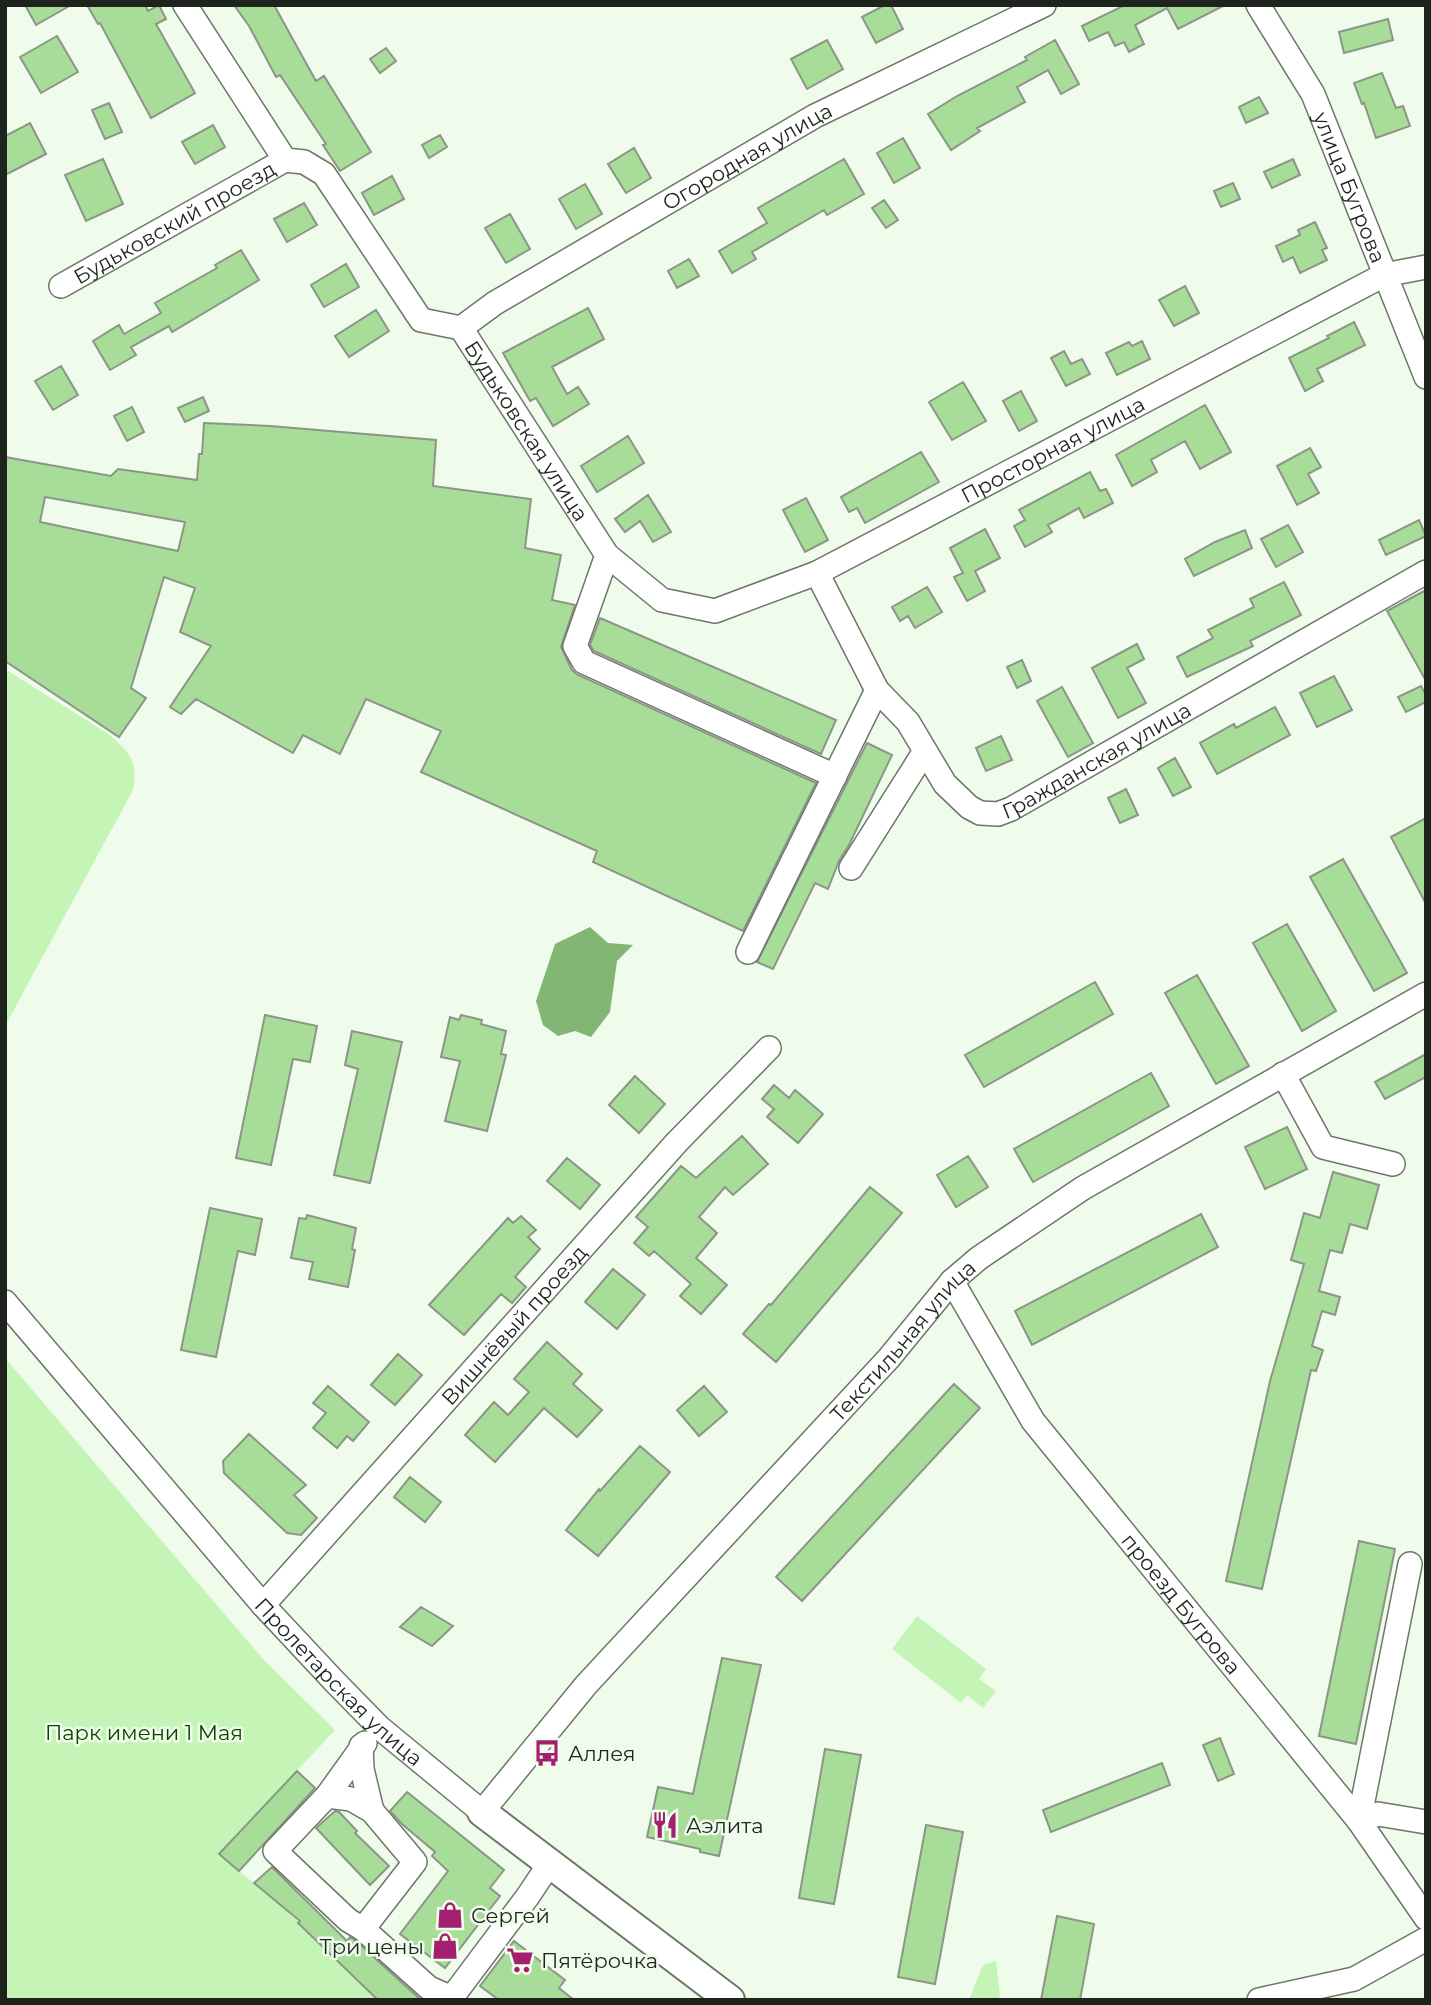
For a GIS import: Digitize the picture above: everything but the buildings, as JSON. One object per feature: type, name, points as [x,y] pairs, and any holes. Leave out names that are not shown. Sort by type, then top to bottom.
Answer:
[{"type":"main road","name":"Пролетарская улица","points":[[482,1812],[730,2000]]},
{"type":"street","points":[[185,5],[285,160]]},
{"type":"street","name":"Огородная улица","points":[[461,328],[495,303],[815,116],[1044,5]]},
{"type":"street","name":"улица Бугрова","points":[[1258,5],[1313,94],[1426,377]]},
{"type":"street","name":"Будьковский проезд","points":[[61,286],[285,160]]},
{"type":"street","name":"Будьковская улица","points":[[285,160],[304,162],[324,174],[421,320],[461,328],[607,555],[662,600],[715,611]]},
{"type":"street","name":"Просторная улица","points":[[715,611],[817,573],[1384,275],[1426,267]]},
{"type":"street","points":[[607,555],[575,646],[584,662],[835,776]]},
{"type":"street","name":"Гражданская улица","points":[[817,573],[877,690],[908,722],[945,784],[969,807],[980,813],[998,814],[1426,572]]},
{"type":"street","points":[[748,952],[877,690]]},
{"type":"street","points":[[851,868],[925,751]]},
{"type":"street","name":"Текстильная улица","points":[[482,1812],[586,1685],[888,1358],[952,1281],[979,1258],[1083,1188],[1426,995]]},
{"type":"street","name":"Вишнёвый проезд","points":[[263,1605],[677,1142],[769,1048]]},
{"type":"street","points":[[1283,1074],[1323,1147],[1393,1164]]},
{"type":"street","name":"проезд Бугрова","points":[[952,1281],[1033,1421],[1359,1821],[1426,1918]]},
{"type":"street","name":"Пролетарская улица","points":[[5,1302],[263,1605],[380,1728],[482,1812]]},
{"type":"street","points":[[1359,1821],[1410,1564]]},
{"type":"street","points":[[380,1728],[361,1746],[327,1796],[275,1851],[348,1920],[363,1929],[429,1988],[457,1997],[550,1863]]},
{"type":"street","points":[[361,1746],[362,1769],[372,1811]]},
{"type":"street","points":[[327,1796],[351,1799],[372,1811],[415,1862],[363,1929]]},
{"type":"street","points":[[1359,1821],[1378,1814],[1426,1822]]},
{"type":"street","points":[[1259,2000],[1354,1979],[1426,1939]]},
{"type":"green space","points":[[5,669],[107,733],[131,757],[134,780],[133,790],[5,1026]]},
{"type":"green space","name":"Парк имени 1 Мая","points":[[5,1358],[263,1659],[335,1730],[219,1854],[287,1911],[378,2000],[5,2000]]},
{"type":"green space","points":[[917,1616],[986,1669],[979,1679],[996,1691],[983,1708],[967,1695],[961,1703],[892,1649]]},
{"type":"green space","points":[[996,1961],[1000,1997],[997,2000],[969,2000],[983,1965]]},
{"type":"shaded area","points":[[590,927],[608,943],[633,945],[617,961],[610,1012],[591,1037],[575,1031],[558,1036],[543,1025],[536,1001],[555,944]]},
{"type":"place","name":"Аллея","points":[[547,1753]]},
{"type":"place","name":"Аэлита","points":[[665,1825]]},
{"type":"place","name":"Сергей","points":[[450,1915]]},
{"type":"place","name":"Три цены","points":[[445,1946]]},
{"type":"place","name":"Пятёрочка","points":[[520,1960]]}]
